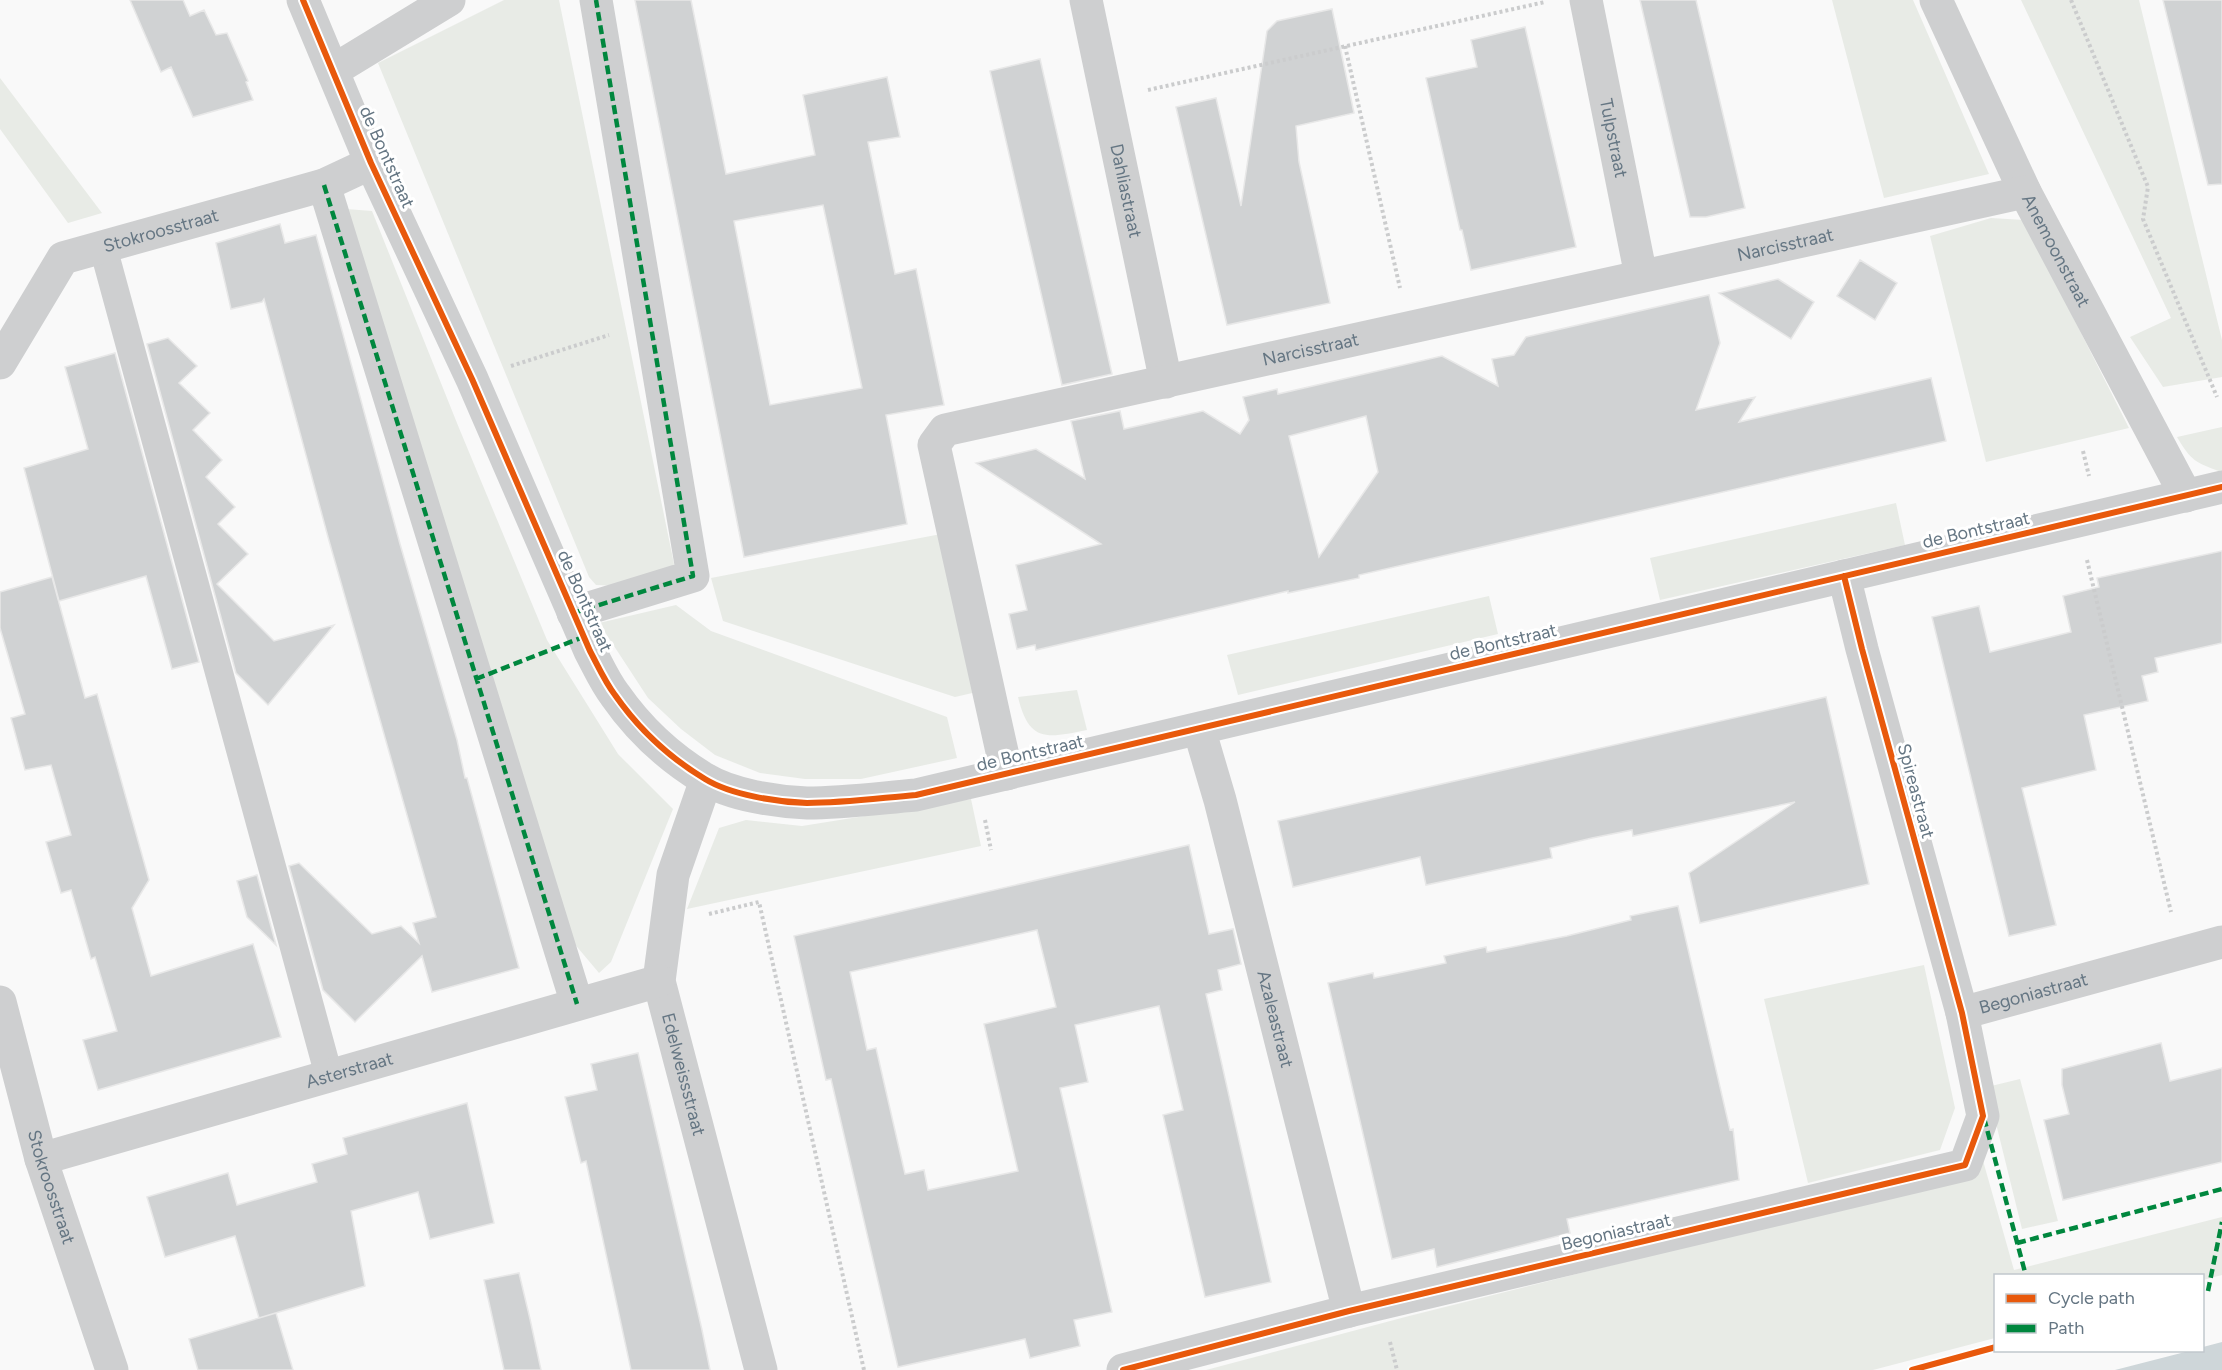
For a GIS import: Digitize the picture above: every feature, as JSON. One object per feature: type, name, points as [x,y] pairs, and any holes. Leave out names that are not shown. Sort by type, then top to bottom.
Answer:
[{"type":"street","name":"de Bontstraat","points":[[303,0],[371,163],[472,379],[590,651],[614,694],[647,735],[706,780],[737,792],[768,799],[805,803],[916,795],[2222,488]]},
{"type":"street","points":[[334,70],[449,0]]},
{"type":"street","name":"de Bontstraat","points":[[573,613],[693,576],[596,0]]},
{"type":"street","name":"Dahliastraat","points":[[1086,0],[1166,381]]},
{"type":"street","name":"Tulpstraat","points":[[1586,0],[1641,276]]},
{"type":"street","name":"Anemoonstraat","points":[[1936,0],[2025,192],[2186,496]]},
{"type":"street","name":"Stokroosstraat","points":[[0,363],[63,258],[324,185],[371,163]]},
{"type":"street","points":[[324,185],[577,1005]]},
{"type":"street","name":"Narcisstraat","points":[[1007,774],[934,445],[945,430],[2025,192]]},
{"type":"street","name":"Spireastraat","points":[[1844,576],[1962,1013]]},
{"type":"street","name":"Azaleastraat","points":[[1199,729],[1220,800],[1349,1311]]},
{"type":"street","name":"Edelweissstraat","points":[[706,780],[673,875],[659,981],[761,1370]]},
{"type":"street","name":"Begoniastraat","points":[[1123,1370],[1349,1311],[1965,1165],[1983,1116],[1962,1013],[2222,942]]},
{"type":"street","name":"Asterstraat","points":[[41,1159],[659,981]]},
{"type":"street","name":"Stokroosstraat","points":[[0,1002],[41,1159],[112,1370]]},
{"type":"lane","points":[[103,247],[329,1076]]},
{"type":"path","points":[[1107,99],[1555,0]]},
{"type":"path","points":[[2071,0],[2148,187],[2143,219],[2217,397]]},
{"type":"path","points":[[1345,46],[1408,327]]},
{"type":"path","points":[[472,379],[650,322]]},
{"type":"path","points":[[2080,521],[2181,954]]},
{"type":"path","points":[[666,924],[759,902],[864,1370]]},
{"type":"shaded area","points":[[504,0],[559,0],[674,564],[660,580],[620,586],[596,585],[589,577],[378,63]]},
{"type":"shaded area","points":[[1832,0],[1913,0],[1989,174],[1884,198]]},
{"type":"shaded area","points":[[2021,0],[2139,0],[2222,340],[2222,377],[2163,387],[2130,337],[2171,318]]},
{"type":"shaded area","points":[[0,78],[102,213],[68,223],[0,129]]},
{"type":"shaded area","points":[[346,209],[372,211],[547,640],[618,754],[673,809],[611,962],[599,973],[557,923]]},
{"type":"shaded area","points":[[1991,218],[2024,220],[2129,428],[1986,462],[1930,236]]},
{"type":"shaded area","points":[[2222,427],[2222,472],[2195,460],[2177,437]]},
{"type":"shaded area","points":[[1896,503],[1905,545],[1660,600],[1650,558]]},
{"type":"shaded area","points":[[941,534],[981,691],[955,697],[723,621],[711,578]]},
{"type":"shaded area","points":[[1489,596],[1498,634],[1238,695],[1227,655]]},
{"type":"shaded area","points":[[676,605],[711,631],[947,717],[957,758],[861,779],[805,779],[760,773],[715,755],[681,729],[648,698],[599,623]]},
{"type":"shaded area","points":[[1077,690],[1087,730],[1061,735],[1042,734],[1034,730],[1022,712],[1018,697]]},
{"type":"shaded area","points":[[971,799],[981,846],[687,909],[719,828],[746,820],[802,826]]},
{"type":"shaded area","points":[[1924,965],[1955,1108],[1940,1150],[1808,1183],[1764,999]]},
{"type":"shaded area","points":[[2020,1079],[2058,1221],[2022,1229],[1987,1087]]},
{"type":"shaded area","points":[[1978,1143],[2014,1270],[2222,1217],[2222,1275],[2204,1280],[2204,1274],[1994,1274],[1994,1338],[1873,1370],[1206,1370],[1409,1316],[1908,1191]]},
{"type":"shaded area","points":[[2222,1342],[2222,1370],[2115,1370],[2185,1352],[2204,1352],[2204,1347]]},
{"type":"building","points":[[130,0],[183,0],[190,16],[204,10],[216,35],[227,33],[248,81],[246,82],[253,100],[193,117],[171,67],[161,72]]},
{"type":"building","points":[[635,0],[691,0],[726,174],[815,155],[803,95],[887,77],[900,137],[868,142],[895,274],[916,269],[944,405],[886,415],[907,524],[744,557]],"holes":[[[823,205],[862,388],[770,405],[734,221]]]},
{"type":"building","points":[[1640,0],[1696,0],[1745,208],[1706,217],[1690,217]]},
{"type":"building","points":[[2163,0],[2222,0],[2222,184],[2208,185]]},
{"type":"building","points":[[1332,9],[1354,113],[1296,126],[1299,162],[1330,303],[1227,325],[1176,107],[1216,98],[1241,206],[1267,31],[1277,21]]},
{"type":"building","points":[[1525,27],[1576,247],[1471,270],[1426,78],[1477,67],[1471,40]]},
{"type":"building","points":[[1040,59],[1112,374],[1062,385],[990,71]]},
{"type":"building","points":[[280,224],[285,243],[316,235],[519,968],[432,992],[422,956],[355,1022],[323,990],[289,866],[299,863],[372,934],[401,926],[419,943],[413,923],[436,917],[328,537],[264,299],[262,302],[231,309],[216,243]]},
{"type":"building","points":[[1860,260],[1897,283],[1875,320],[1837,296]]},
{"type":"building","points":[[1778,279],[1814,302],[1791,339],[1719,293]]},
{"type":"building","points":[[1709,295],[1720,343],[1696,410],[1755,397],[1739,422],[1931,378],[1946,441],[1359,575],[1359,578],[1288,593],[1288,591],[1036,650],[1035,645],[1017,649],[1009,614],[1027,610],[1016,565],[1101,544],[976,463],[1036,449],[1085,479],[1071,421],[1120,411],[1124,429],[1203,411],[1240,434],[1249,420],[1243,397],[1277,389],[1278,394],[1442,356],[1498,386],[1492,359],[1514,355],[1526,337]],"holes":[[[1366,416],[1378,472],[1319,557],[1289,436]]]},
{"type":"building","points":[[168,338],[197,366],[179,383],[210,413],[193,430],[222,460],[206,477],[235,507],[218,524],[248,554],[217,584],[274,641],[334,625],[268,705],[236,673],[147,344]]},
{"type":"building","points":[[115,353],[199,662],[172,669],[146,576],[59,601],[24,468],[88,449],[65,367]]},
{"type":"building","points":[[2222,551],[2222,643],[2155,658],[2158,672],[2142,676],[2148,701],[2084,715],[2096,770],[2022,788],[2056,925],[2009,936],[1932,617],[1979,606],[1990,652],[2071,632],[2063,596],[2099,587],[2097,578]]},
{"type":"building","points":[[52,577],[85,698],[97,694],[149,880],[132,908],[151,976],[253,944],[281,1037],[98,1090],[83,1040],[117,1031],[95,957],[91,959],[71,890],[61,893],[46,842],[71,835],[51,765],[25,770],[11,718],[25,714],[0,628],[0,592]]},
{"type":"building","points":[[1826,697],[1869,884],[1700,923],[1689,873],[1795,802],[1633,836],[1632,830],[1592,838],[1550,848],[1552,858],[1426,885],[1420,857],[1293,887],[1278,821]]},
{"type":"building","points":[[1189,845],[1209,934],[1233,929],[1241,964],[1218,970],[1222,990],[1206,994],[1271,1282],[1205,1297],[1163,1115],[1183,1110],[1159,1006],[1075,1025],[1088,1082],[1060,1088],[1112,1312],[1074,1320],[1080,1346],[1030,1358],[1025,1339],[898,1367],[831,1079],[826,1080],[794,936]],"holes":[[[1037,930],[1056,1007],[984,1024],[1018,1171],[928,1190],[924,1170],[905,1174],[876,1048],[867,1050],[850,972]]]},
{"type":"building","points":[[257,875],[276,945],[247,917],[237,881]]},
{"type":"building","points":[[1678,906],[1730,1130],[1733,1129],[1739,1180],[1567,1219],[1570,1233],[1437,1267],[1434,1249],[1392,1259],[1328,983],[1373,973],[1374,978],[1446,963],[1444,956],[1486,947],[1487,952],[1567,936],[1631,920],[1630,916]]},
{"type":"building","points":[[2161,1043],[2170,1081],[2222,1068],[2222,1162],[2063,1200],[2044,1120],[2069,1114],[2062,1085],[2062,1069]]},
{"type":"building","points":[[638,1053],[710,1370],[631,1370],[586,1161],[581,1163],[565,1097],[597,1090],[591,1064]]},
{"type":"building","points":[[467,1103],[494,1223],[430,1239],[418,1192],[351,1211],[365,1286],[259,1318],[235,1236],[165,1257],[147,1197],[228,1173],[237,1205],[317,1182],[312,1164],[347,1154],[343,1138]]},
{"type":"building","points":[[519,1273],[541,1370],[504,1370],[484,1280]]},
{"type":"building","points":[[276,1313],[293,1370],[198,1370],[189,1339]]},
{"type":"marked path","points":[[573,613],[693,576],[596,0]]},
{"type":"marked path","points":[[324,185],[577,1004]]},
{"type":"marked path","points":[[476,679],[583,637]]},
{"type":"marked path","points":[[1984,1118],[2025,1274]]},
{"type":"marked path","points":[[2017,1243],[2222,1189]]},
{"type":"marked path","points":[[2208,1291],[2222,1222]]},
{"type":"cycle path","points":[[303,0],[371,163],[472,379],[590,651],[605,679],[634,719],[667,752],[705,779],[741,793],[768,799],[807,803],[916,795],[2222,487]]},
{"type":"cycle path","points":[[1123,1370],[1349,1311],[1965,1165],[1983,1116],[1962,1013],[1844,576]]},
{"type":"cycle path","points":[[1912,1370],[1994,1348]]}]
